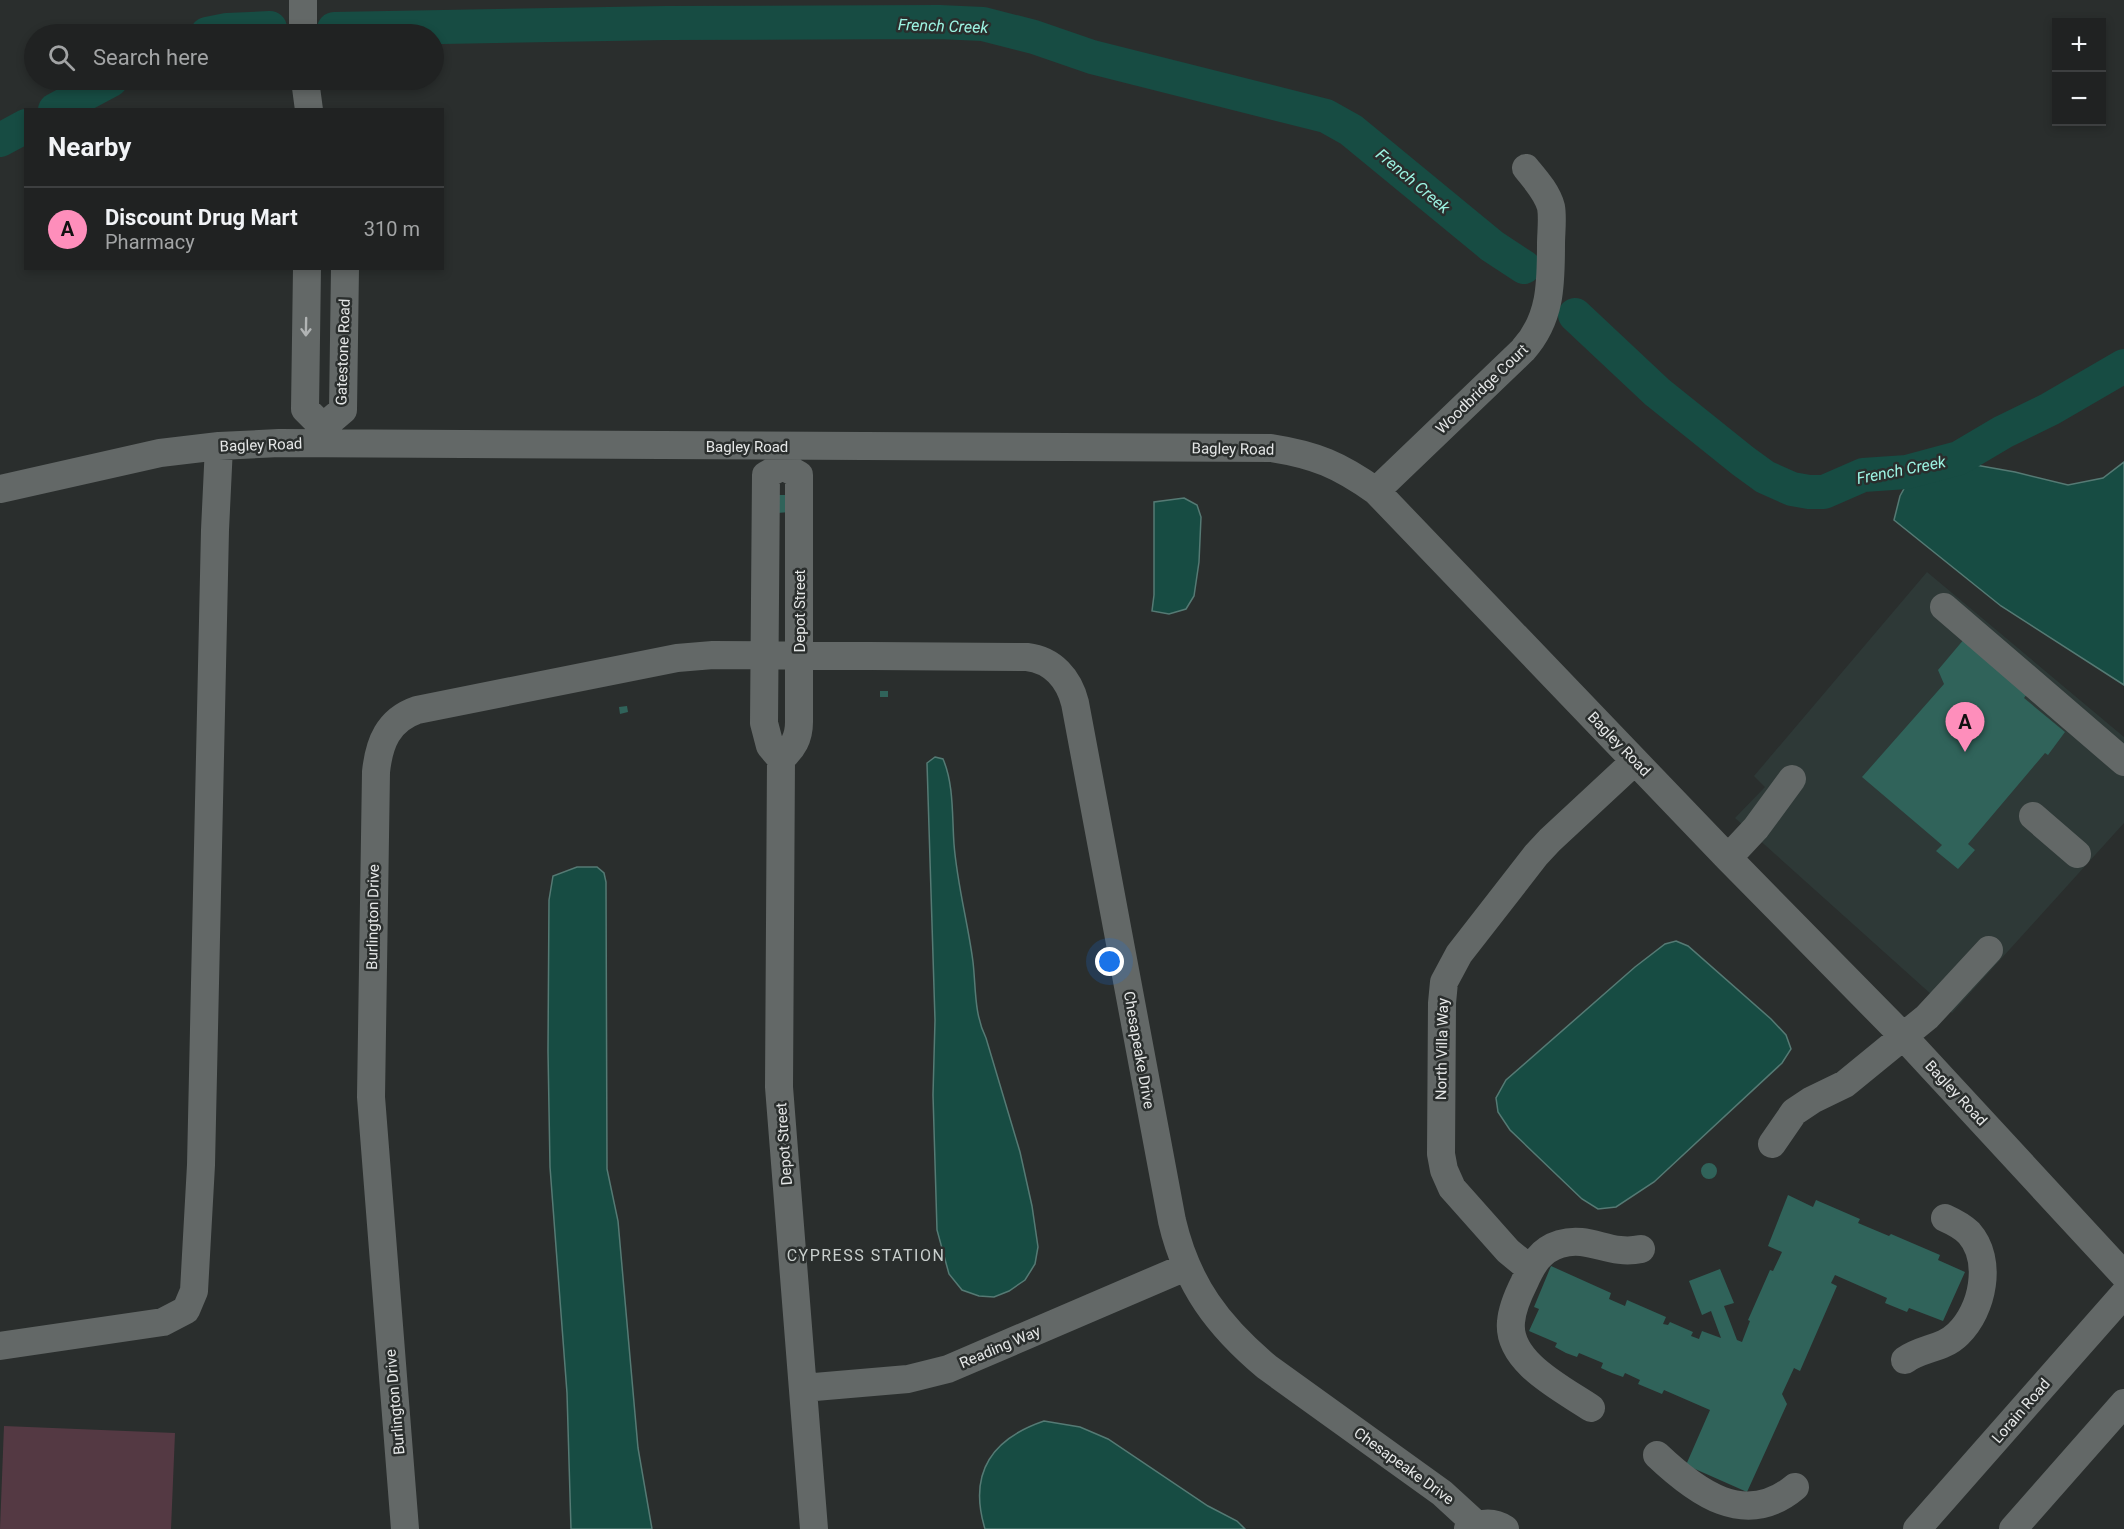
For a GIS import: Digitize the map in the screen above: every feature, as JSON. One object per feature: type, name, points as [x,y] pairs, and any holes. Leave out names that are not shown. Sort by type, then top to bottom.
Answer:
[{"type":"street","points":[[303,0],[303,24]]},
{"type":"street","points":[[306,90],[309,108]]},
{"type":"street","name":"Woodbridge Court","points":[[1376,491],[1524,350],[1541,323],[1551,287],[1551,209],[1539,184],[1526,168]]},
{"type":"street","name":"Gatestone Road","points":[[307,270],[305,409],[323,435],[343,410],[345,270]]},
{"type":"street","name":"Bagley Road","points":[[0,489],[160,453],[323,435],[783,457],[1271,448],[1319,458],[1349,472],[1376,491],[1728,858],[1903,1036],[2124,1275]]},
{"type":"street","points":[[0,1346],[163,1323],[186,1310],[194,1291],[201,1165],[215,530],[219,446]]},
{"type":"street","points":[[781,759],[770,746],[765,730],[764,655],[766,475],[783,457]]},
{"type":"street","name":"Depot Street","points":[[783,457],[799,476],[800,656],[799,731],[795,743],[781,759],[779,1087],[814,1529]]},
{"type":"street","points":[[1944,607],[2124,762]]},
{"type":"street","name":"Burlington Drive","points":[[405,1529],[371,1097],[376,772],[383,738],[399,718],[417,710],[676,658],[713,655],[800,656]]},
{"type":"street","name":"Chesapeake Drive","points":[[800,656],[1027,657],[1049,664],[1068,682],[1077,714],[1172,1221],[1186,1267],[1212,1311],[1246,1349],[1442,1493],[1472,1527],[1488,1523],[1505,1529]]},
{"type":"street","name":"North Villa Way","points":[[1530,1269],[1508,1251],[1452,1188],[1443,1170],[1441,1154],[1444,982],[1459,954],[1536,855],[1635,761]]},
{"type":"street","points":[[1728,858],[1756,828],[1792,779]]},
{"type":"street","points":[[2034,816],[2078,854]]},
{"type":"street","points":[[1772,1144],[1794,1112],[1812,1100],[1845,1084],[1927,1017],[1989,950]]},
{"type":"street","points":[[1905,1360],[1957,1336],[1968,1323],[1980,1295],[1983,1278],[1980,1251],[1968,1232],[1945,1218]]},
{"type":"street","points":[[1591,1408],[1535,1369],[1519,1353],[1511,1332],[1513,1311],[1530,1269],[1543,1253],[1552,1247],[1571,1242],[1593,1244],[1620,1252],[1641,1249]]},
{"type":"street","name":"Reading Way","points":[[803,1388],[908,1379],[948,1369],[1186,1267]]},
{"type":"street","name":"Lorain Road","points":[[1917,1529],[2124,1294]]},
{"type":"street","points":[[2013,1529],[2124,1403]]},
{"type":"street","points":[[1657,1455],[1678,1476],[1707,1495],[1729,1505],[1746,1508],[1760,1507],[1785,1496],[1795,1487]]},
{"type":"shaded area","points":[[2124,462],[2124,685],[2001,606],[1894,520],[1900,496],[1910,478],[1970,464],[2068,485],[2103,478]]},
{"type":"shaded area","points":[[1184,498],[1197,505],[1201,517],[1199,562],[1194,596],[1186,609],[1169,614],[1152,611],[1154,502]]},
{"type":"shaded area","points":[[1927,572],[2124,737],[2124,823],[1952,1013],[1735,818],[1765,787],[1754,776]]},
{"type":"shaded area","points":[[935,757],[943,759],[949,779],[955,859],[971,947],[979,1020],[1020,1152],[1038,1247],[1035,1264],[1025,1280],[1009,1291],[994,1297],[979,1296],[962,1290],[949,1274],[937,1230],[933,1095],[935,1020],[927,763]]},
{"type":"shaded area","points":[[577,867],[597,867],[604,873],[606,882],[607,1169],[618,1221],[638,1448],[652,1529],[571,1529],[567,1393],[550,1167],[549,900],[553,876]]},
{"type":"shaded area","points":[[1676,941],[1688,946],[1771,1019],[1786,1035],[1791,1049],[1782,1063],[1654,1182],[1616,1207],[1598,1209],[1582,1199],[1510,1130],[1498,1112],[1496,1098],[1506,1080],[1635,967],[1665,944]]},
{"type":"shaded area","points":[[1044,1421],[1080,1427],[1108,1439],[1208,1506],[1237,1521],[1245,1529],[985,1529],[980,1509],[980,1491],[982,1475],[988,1461],[1010,1438]]},
{"type":"shaded area","points":[[4,1426],[175,1433],[171,1529],[0,1529]]},
{"type":"building","points":[[777,495],[790,495],[790,512],[777,513]]},
{"type":"building","points":[[1965,638],[2027,694],[2024,698],[2065,732],[2048,755],[2045,753],[1968,844],[1975,850],[1958,869],[1936,851],[1942,845],[1862,777],[1944,684],[1938,670]]},
{"type":"building","points":[[880,691],[888,691],[888,697],[880,697]]},
{"type":"building","points":[[627,706],[628,712],[620,714],[619,707]]},
{"type":"building","points":[[1706,1163],[1712,1163],[1717,1171],[1715,1177],[1706,1179],[1701,1174],[1701,1168]]},
{"type":"building","points":[[1788,1195],[1813,1207],[1816,1200],[1860,1219],[1858,1223],[1940,1255],[1938,1260],[1965,1272],[1943,1321],[1909,1308],[1907,1312],[1885,1303],[1887,1298],[1835,1275],[1831,1283],[1837,1286],[1800,1371],[1794,1368],[1782,1394],[1787,1404],[1747,1492],[1686,1465],[1710,1410],[1664,1390],[1662,1394],[1638,1384],[1640,1380],[1625,1373],[1623,1377],[1612,1373],[1601,1368],[1603,1363],[1579,1353],[1577,1357],[1566,1353],[1555,1347],[1557,1343],[1529,1331],[1539,1309],[1534,1307],[1551,1266],[1611,1293],[1609,1299],[1625,1306],[1627,1300],[1666,1317],[1663,1324],[1668,1325],[1670,1322],[1693,1332],[1691,1336],[1699,1339],[1702,1331],[1721,1338],[1711,1311],[1702,1315],[1689,1281],[1720,1269],[1734,1303],[1724,1306],[1737,1340],[1742,1342],[1750,1321],[1748,1320],[1770,1270],[1773,1271],[1782,1252],[1768,1246]]},
{"type":"waterway","name":"French Creek","points":[[444,27],[665,23],[939,22],[983,24],[1034,37],[1092,57],[1326,116],[1351,130],[1492,246],[1524,267]]},
{"type":"waterway","name":"French Creek","points":[[59,108],[92,90]]},
{"type":"waterway","name":"French Creek","points":[[0,140],[24,127]]},
{"type":"waterway","name":"French Creek","points":[[1575,315],[1657,392],[1743,461],[1765,477],[1792,489],[1809,492],[1824,492],[1863,475],[1907,472],[1959,458],[2124,366]]},
{"type":"place","name":"Discount Drug Mart","points":[[1965,752]]},
{"type":"district","name":"CYPRESS STATION","points":[[866,1255]]}]
